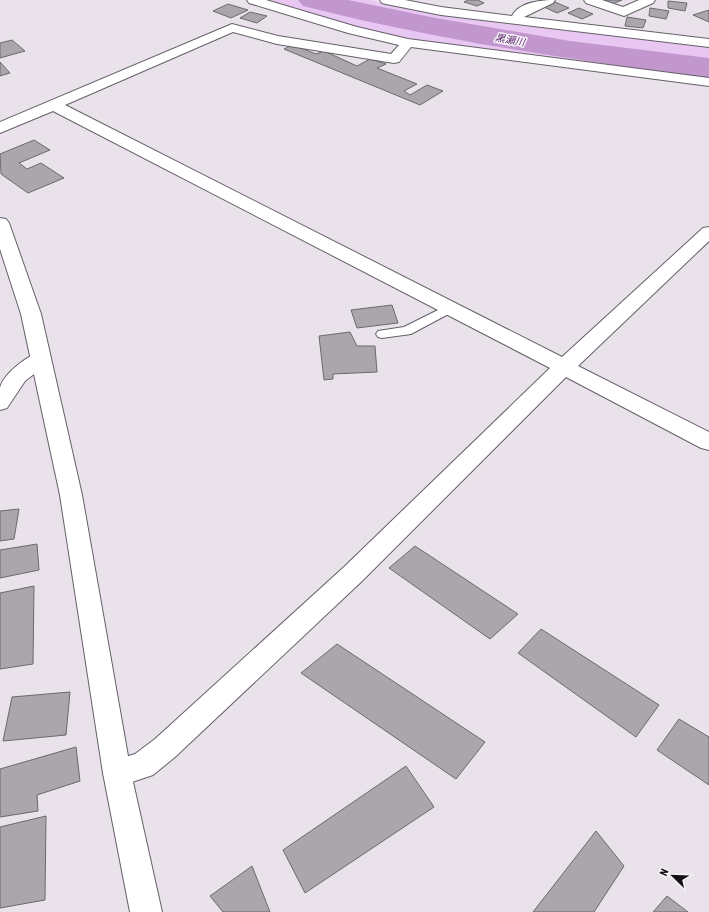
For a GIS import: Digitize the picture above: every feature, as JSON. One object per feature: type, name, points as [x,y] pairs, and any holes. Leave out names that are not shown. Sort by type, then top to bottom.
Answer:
[{"type":"street","points":[[253,0],[353,30],[408,43],[709,82]]},
{"type":"street","points":[[386,0],[441,11],[709,43]]},
{"type":"street","points":[[517,19],[520,13],[549,0]]},
{"type":"street","points":[[590,0],[624,12],[649,0]]},
{"type":"street","points":[[0,128],[55,106],[232,28],[277,40],[394,59],[408,43]]},
{"type":"street","points":[[55,106],[709,442]]},
{"type":"street","points":[[0,223],[31,314],[72,495],[117,773],[146,912]]},
{"type":"street","points":[[117,773],[143,765],[165,748],[353,574],[563,368],[709,232]]},
{"type":"street","points":[[0,403],[18,376],[40,359]]},
{"type":"lane","points":[[382,334],[407,331],[450,308]]},
{"type":"shaded area","points":[[264,0],[370,0],[396,6],[709,47],[709,78],[414,41],[358,29]]},
{"type":"building","points":[[468,0],[478,0],[484,3],[477,6],[464,2]]},
{"type":"building","points":[[597,0],[622,0],[610,5]]},
{"type":"building","points":[[668,1],[687,3],[685,11],[668,8]]},
{"type":"building","points":[[555,2],[569,8],[557,13],[544,7]]},
{"type":"building","points":[[228,4],[248,10],[231,18],[213,11]]},
{"type":"building","points":[[579,8],[593,14],[582,19],[568,13]]},
{"type":"building","points":[[650,8],[669,11],[666,19],[649,16]]},
{"type":"building","points":[[709,10],[709,22],[693,15]]},
{"type":"building","points":[[250,12],[267,16],[257,23],[240,18]]},
{"type":"building","points":[[627,17],[646,20],[643,28],[625,26]]},
{"type":"building","points":[[12,40],[25,51],[0,58],[0,43]]},
{"type":"building","points":[[293,45],[316,54],[324,51],[357,66],[370,59],[386,64],[377,68],[417,84],[404,91],[410,95],[427,85],[443,91],[420,105],[284,49]]},
{"type":"building","points":[[0,62],[10,73],[0,76]]},
{"type":"building","points":[[34,140],[50,150],[19,163],[27,169],[41,163],[64,178],[28,193],[1,174],[0,154]]},
{"type":"building","points":[[392,305],[398,323],[357,328],[351,310]]},
{"type":"building","points":[[350,332],[357,346],[375,346],[377,372],[333,374],[333,379],[324,380],[319,336]]},
{"type":"building","points":[[19,509],[14,539],[0,541],[0,511]]},
{"type":"building","points":[[37,544],[39,570],[0,578],[0,550]]},
{"type":"building","points":[[415,546],[518,614],[490,639],[389,568]]},
{"type":"building","points":[[34,586],[33,664],[0,669],[0,593]]},
{"type":"building","points":[[541,629],[659,705],[636,737],[518,653]]},
{"type":"building","points":[[337,644],[485,742],[456,779],[301,673]]},
{"type":"building","points":[[70,692],[66,735],[3,741],[12,697]]},
{"type":"building","points":[[679,719],[709,737],[709,785],[657,750]]},
{"type":"building","points":[[76,747],[80,781],[37,795],[38,811],[0,817],[0,769]]},
{"type":"building","points":[[406,766],[434,807],[305,893],[283,850]]},
{"type":"building","points":[[46,816],[45,900],[0,908],[0,827]]},
{"type":"building","points":[[596,831],[624,866],[594,912],[533,912]]},
{"type":"building","points":[[252,866],[270,912],[223,912],[210,896]]},
{"type":"building","points":[[667,896],[688,912],[653,912]]},
{"type":"waterway","name":"黒瀬川","points":[[313,0],[373,15],[436,27],[570,50],[709,68]]}]
